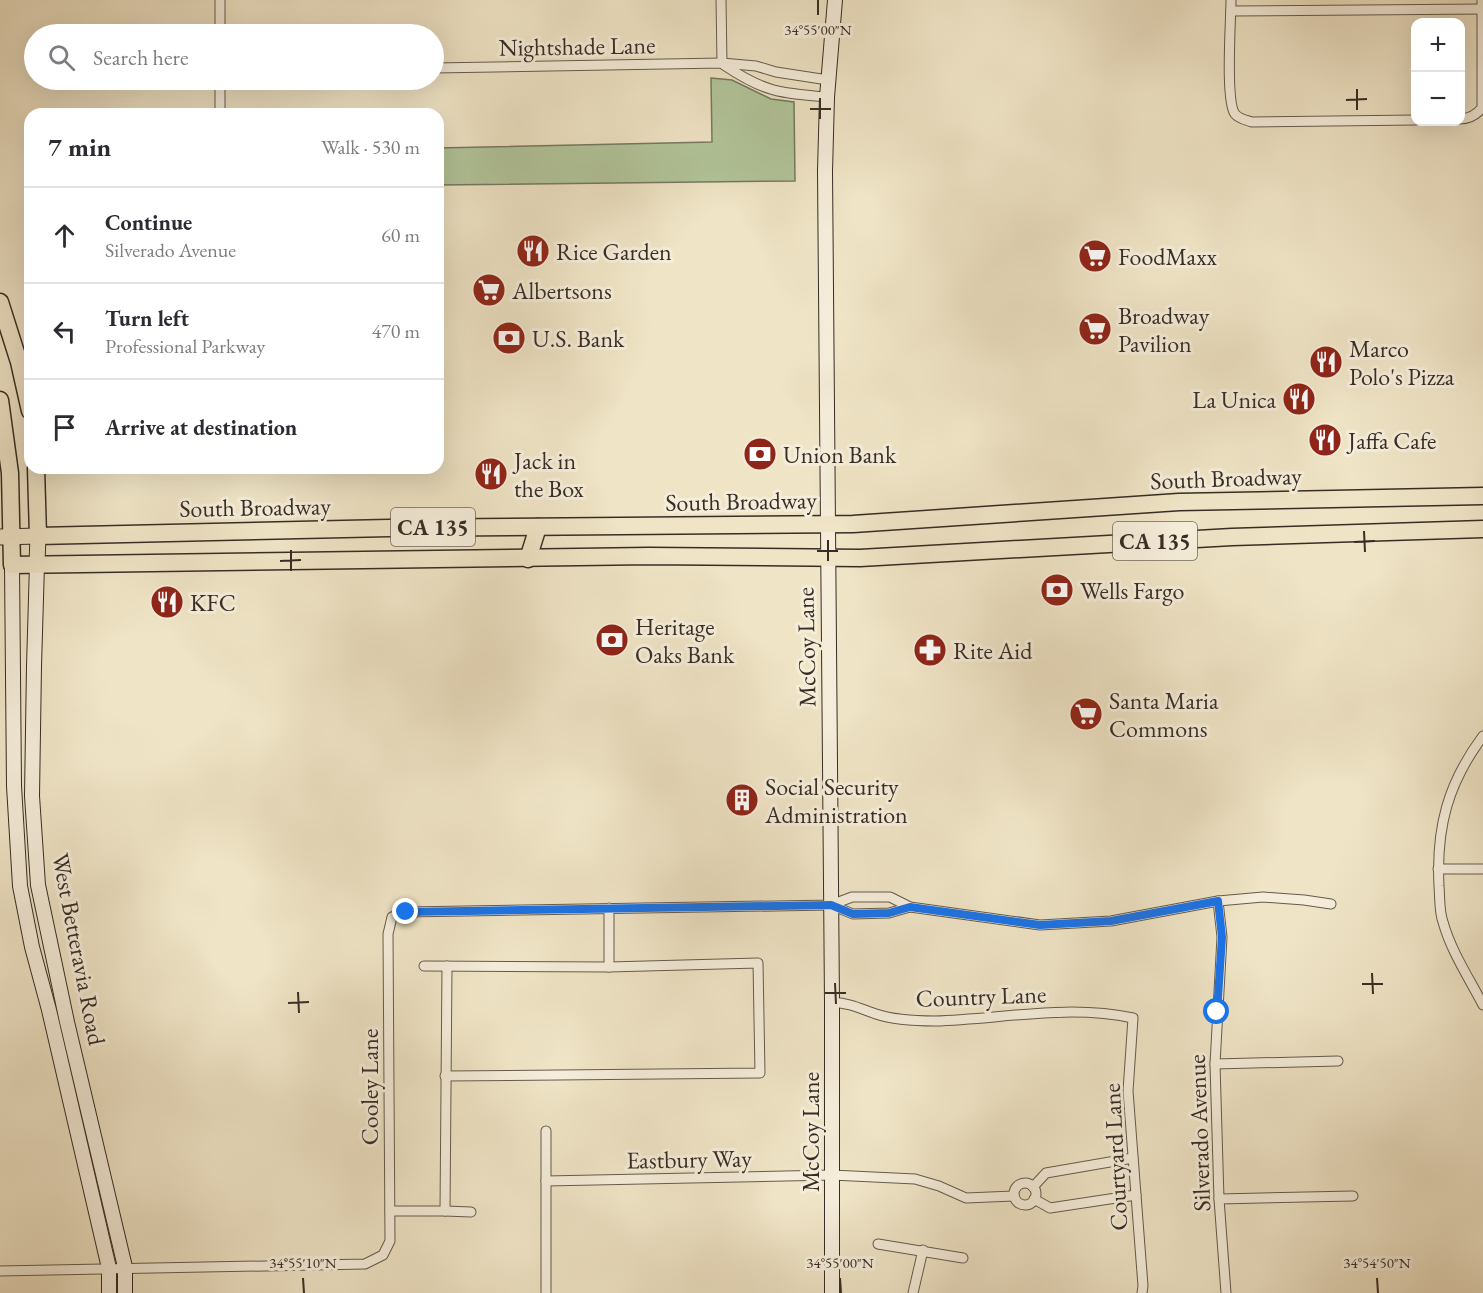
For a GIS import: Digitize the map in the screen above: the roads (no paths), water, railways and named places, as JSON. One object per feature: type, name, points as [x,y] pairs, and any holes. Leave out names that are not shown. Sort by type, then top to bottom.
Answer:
[{"type":"highway","points":[[0,302],[24,384]]},
{"type":"highway","name":"West Betteravia Road","points":[[0,400],[10,473],[6,565]]},
{"type":"highway","points":[[36,474],[38,536]]},
{"type":"highway","name":"South Broadway","points":[[38,536],[389,528],[827,524],[908,521],[1179,502],[1483,496]]},
{"type":"highway","points":[[538,526],[546,559]]},
{"type":"highway","points":[[528,559],[538,526]]},
{"type":"highway","name":"CA 135","points":[[6,565],[649,556],[827,558],[1232,537],[1483,528]]},
{"type":"main road","name":"McCoy Lane","points":[[832,1293],[832,1002],[825,171],[827,97],[835,0]]},
{"type":"main road","name":"South Broadway","points":[[6,537],[38,536]]},
{"type":"main road","name":"West Betteravia Road","points":[[38,536],[32,796],[38,885],[67,1022],[125,1267],[125,1293]]},
{"type":"main road","name":"West Betteravia Road","points":[[6,565],[20,886],[32,947],[49,1010],[109,1268],[109,1293]]},
{"type":"street","points":[[220,0],[220,24]]},
{"type":"street","points":[[721,0],[722,63],[749,82],[773,91],[827,97]]},
{"type":"street","points":[[1231,0],[1230,84],[1232,105],[1235,114],[1241,119],[1252,122],[1411,120]]},
{"type":"street","points":[[1231,11],[1483,7],[1482,108],[1477,114],[1465,119]]},
{"type":"street","name":"Nightshade Lane","points":[[444,68],[722,63],[756,66],[784,74],[828,80]]},
{"type":"street","points":[[220,90],[220,108]]},
{"type":"street","points":[[1483,736],[1458,773],[1443,814],[1438,868],[1442,921],[1452,947],[1483,1005]]},
{"type":"street","points":[[1438,868],[1483,868]]},
{"type":"street","points":[[609,967],[609,909],[831,905],[852,897],[890,897],[910,907],[1040,925],[1111,921],[1218,901],[1263,897],[1331,904]]},
{"type":"street","name":"Silverado Avenue","points":[[1218,901],[1222,937],[1215,1064],[1219,1199],[1226,1293]]},
{"type":"street","points":[[831,905],[853,914],[889,913],[910,907]]},
{"type":"street","name":"Cooley Lane","points":[[125,1267],[365,1264],[382,1255],[390,1241],[388,934],[392,917],[406,912],[609,909]]},
{"type":"street","points":[[424,966],[609,967],[758,963],[760,1073],[445,1076]]},
{"type":"street","points":[[445,1211],[447,966]]},
{"type":"street","name":"Country Lane","points":[[832,1002],[852,1004],[877,1014],[934,1021],[1073,1011],[1133,1018]]},
{"type":"street","name":"Courtyard Lane","points":[[1133,1018],[1128,1090],[1142,1293]]},
{"type":"street","points":[[1215,1064],[1338,1060]]},
{"type":"street","points":[[546,1131],[546,1293]]},
{"type":"street","points":[[1033,1187],[1046,1173],[1133,1158]]},
{"type":"street","name":"Eastbury Way","points":[[546,1181],[832,1175],[915,1179],[939,1186],[966,1198],[1014,1196]]},
{"type":"street","points":[[1026,1183],[1033,1187],[1034,1199],[1031,1203],[1024,1205],[1016,1201],[1015,1188],[1018,1185],[1026,1183]]},
{"type":"street","points":[[1034,1199],[1050,1208],[1136,1195]]},
{"type":"street","points":[[1219,1199],[1353,1196]]},
{"type":"street","points":[[390,1210],[471,1212]]},
{"type":"street","points":[[878,1244],[963,1258]]},
{"type":"street","points":[[913,1293],[923,1251]]},
{"type":"street","points":[[0,1271],[125,1267]]},
{"type":"place","name":"Rice Garden","points":[[533,251]]},
{"type":"place","name":"FoodMaxx","points":[[1095,256]]},
{"type":"place","name":"Albertsons","points":[[489,290]]},
{"type":"place","name":"Broadway Pavilion","points":[[1095,329]]},
{"type":"place","name":"U.S. Bank","points":[[509,338]]},
{"type":"place","name":"Marco Polo's Pizza","points":[[1326,362]]},
{"type":"place","name":"La Unica","points":[[1299,399]]},
{"type":"place","name":"Jaffa Cafe","points":[[1325,440]]},
{"type":"place","name":"Union Bank","points":[[760,454]]},
{"type":"place","name":"Jack in the Box","points":[[491,474]]},
{"type":"place","name":"Wells Fargo","points":[[1057,590]]},
{"type":"place","name":"KFC","points":[[167,602]]},
{"type":"place","name":"Heritage Oaks Bank","points":[[612,640]]},
{"type":"place","name":"Rite Aid","points":[[930,650]]},
{"type":"place","name":"Santa Maria Commons","points":[[1086,714]]},
{"type":"place","name":"Social Security Administration","points":[[742,800]]}]
